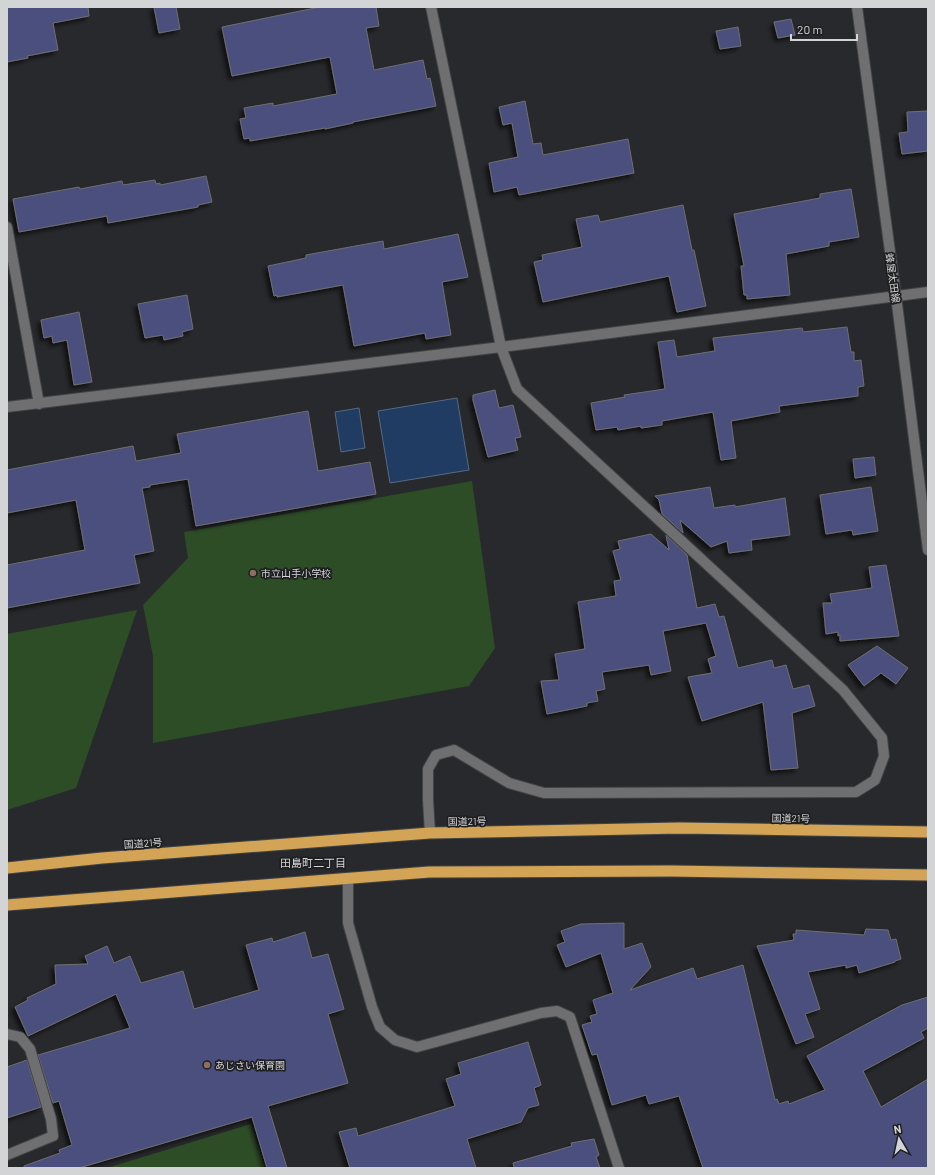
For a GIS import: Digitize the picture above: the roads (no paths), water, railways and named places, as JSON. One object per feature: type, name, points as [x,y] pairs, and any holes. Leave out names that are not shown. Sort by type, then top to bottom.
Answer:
[{"type":"highway","name":"国道21号","points":[[7,868],[102,858],[430,833],[680,828],[928,832]]},
{"type":"highway","points":[[7,905],[437,872],[671,871],[928,875]]},
{"type":"street","points":[[430,833],[428,769],[436,756],[454,750],[509,783],[544,793],[856,792],[875,780],[884,756],[882,738],[843,690],[517,389],[502,347],[431,7]]},
{"type":"street","name":"蜂屋太田線","points":[[857,7],[896,296],[928,550]]},
{"type":"street","points":[[7,227],[39,404]]},
{"type":"street","points":[[7,407],[502,347],[928,292]]},
{"type":"street","points":[[348,878],[348,924],[372,1007],[380,1027],[395,1040],[417,1047],[540,1013],[557,1011],[570,1017],[619,1168]]},
{"type":"street","points":[[7,1034],[20,1037],[30,1050],[51,1118],[53,1136],[7,1155]]},
{"type":"water","points":[[457,398],[469,470],[390,483],[378,411]]},
{"type":"water","points":[[359,408],[365,448],[341,452],[335,412]]},
{"type":"place","name":"市立山手小学校","points":[[253,573]]},
{"type":"place","name":"あじさい保育園","points":[[207,1065]]},
{"type":"district","name":"田島町二丁目","points":[[313,862]]}]
